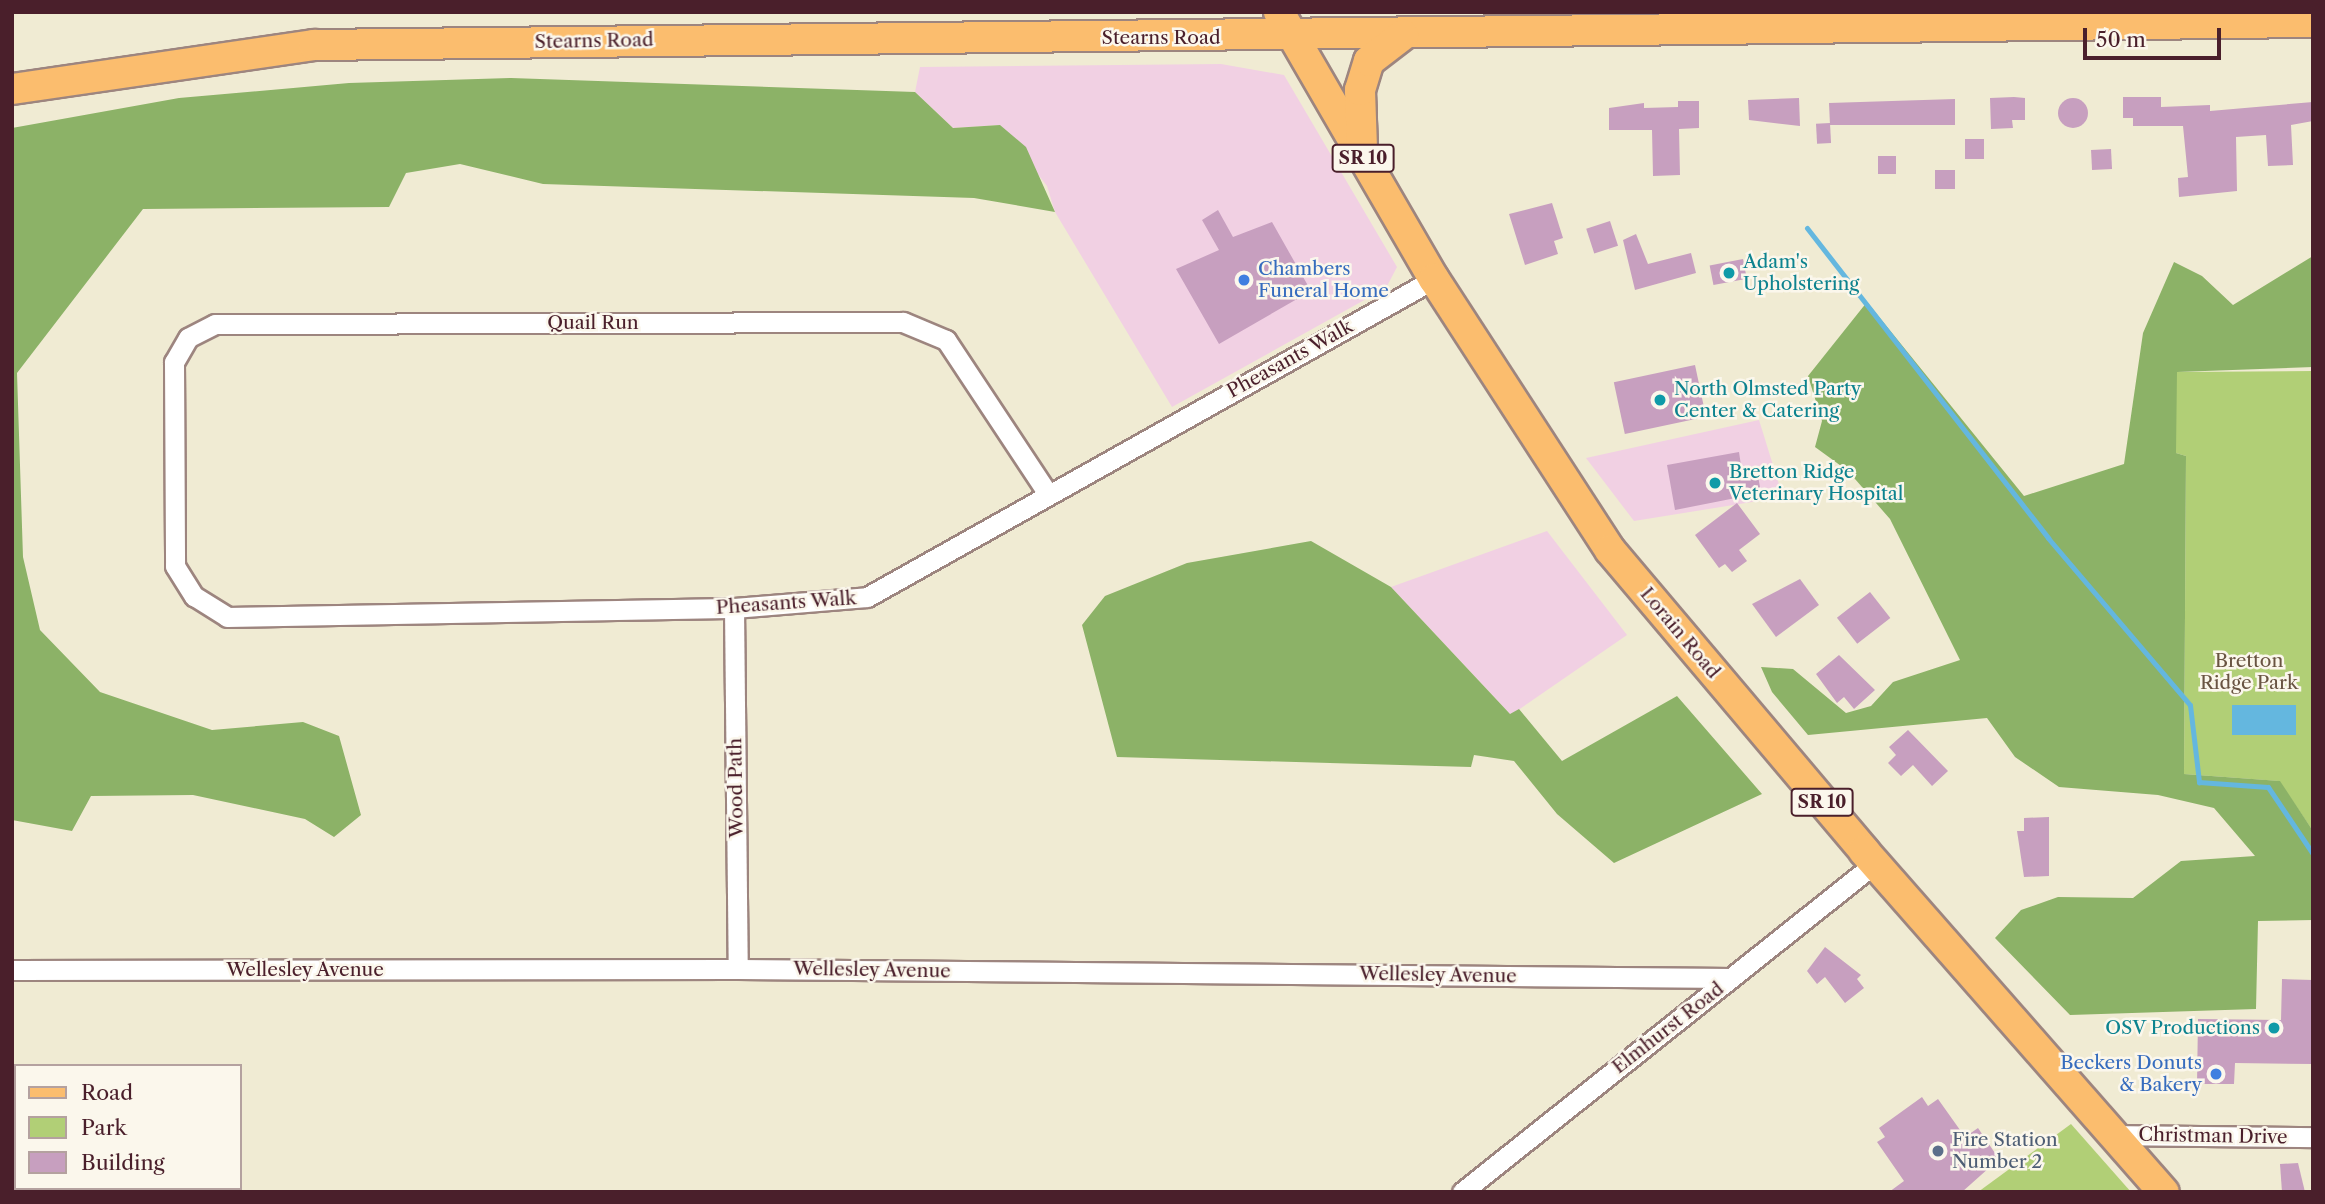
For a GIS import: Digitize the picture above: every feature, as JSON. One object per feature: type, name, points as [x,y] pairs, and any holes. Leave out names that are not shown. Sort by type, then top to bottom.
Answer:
[{"type":"main road","points":[[1177,38],[1209,12]]},
{"type":"main road","name":"Stearns Road","points":[[12,89],[314,45],[1177,38],[1286,24],[1403,35],[2313,22]]},
{"type":"main road","name":"Lorain Road","points":[[1286,24],[1434,279],[1610,550],[1874,864],[2164,1192]]},
{"type":"main road","points":[[1364,159],[1360,90],[1380,47],[1403,35]]},
{"type":"street","name":"Pheasants Walk","points":[[174,468],[175,566],[194,596],[227,617],[734,608],[867,597],[1434,279]]},
{"type":"street","name":"Quail Run","points":[[174,468],[174,362],[188,338],[215,324],[903,322],[946,340],[1048,494]]},
{"type":"street","name":"Wood Path","points":[[734,608],[738,969]]},
{"type":"street","name":"Elmhurst Road","points":[[1462,1192],[1874,864]]},
{"type":"street","name":"Wellesley Avenue","points":[[12,970],[738,969],[1731,978]]},
{"type":"street","name":"Christman Drive","points":[[2113,1135],[2313,1138]]},
{"type":"shaded area","points":[[1221,64],[1284,75],[1397,267],[1386,288],[1172,407],[1055,212],[1047,186],[1000,125],[953,128],[915,92],[920,67]]},
{"type":"shaded area","points":[[1759,420],[1783,497],[1634,521],[1586,458]]},
{"type":"shaded area","points":[[1547,531],[1627,635],[1511,715],[1391,587]]},
{"type":"green space","points":[[511,78],[915,92],[953,128],[1000,125],[1026,147],[1055,212],[974,198],[543,184],[460,164],[406,173],[389,207],[143,209],[17,373],[23,557],[40,630],[100,692],[212,730],[303,722],[339,736],[361,815],[334,837],[305,819],[193,795],[91,796],[72,831],[12,820],[12,128],[179,98],[349,83]]},
{"type":"green space","points":[[2313,256],[2313,367],[2177,372],[2176,453],[2186,456],[2184,774],[2280,781],[2313,831],[2313,920],[2258,921],[2256,1009],[2070,1015],[1995,938],[2021,910],[2058,897],[2133,898],[2181,861],[2255,856],[2214,808],[2158,795],[2059,787],[2015,757],[1987,718],[1808,735],[1772,692],[1761,667],[1793,669],[1846,713],[1871,706],[1893,682],[1960,660],[1890,519],[1848,471],[1815,447],[1822,421],[1808,376],[1867,302],[2024,496],[2124,464],[2143,333],[2174,262],[2202,276],[2233,305]]},
{"type":"green space","name":"Bretton Ridge Park","points":[[2313,371],[2313,831],[2279,781],[2184,774],[2186,456],[2176,453],[2176,372]]},
{"type":"green space","points":[[1311,541],[1391,587],[1510,714],[1519,709],[1562,761],[1677,696],[1762,794],[1614,863],[1557,814],[1514,761],[1474,755],[1471,767],[1117,757],[1082,625],[1105,596],[1187,563]]},
{"type":"green space","points":[[2071,1124],[2131,1192],[1978,1192]]},
{"type":"water","points":[[2232,705],[2296,705],[2296,735],[2232,735]]},
{"type":"building","points":[[2123,97],[2161,97],[2161,107],[2210,105],[2210,111],[2313,102],[2313,121],[2291,125],[2293,165],[2268,166],[2266,135],[2236,137],[2237,191],[2179,197],[2178,178],[2188,177],[2183,126],[2133,126],[2133,118],[2123,118]]},
{"type":"building","points":[[1799,98],[1800,126],[1749,120],[1748,100]]},
{"type":"building","points":[[1990,98],[2025,98],[2025,120],[2012,120],[2013,128],[1991,129]]},
{"type":"building","points":[[2073,98],[2084,102],[2088,113],[2084,124],[2073,128],[2062,124],[2058,113],[2062,102]]},
{"type":"building","points":[[1955,99],[1955,125],[1830,125],[1829,103]]},
{"type":"building","points":[[1678,101],[1699,101],[1699,128],[1679,129],[1680,175],[1653,176],[1652,130],[1609,130],[1609,108],[1644,103],[1644,108],[1678,107]]},
{"type":"building","points":[[1830,123],[1831,143],[1817,144],[1816,124]]},
{"type":"building","points":[[1965,139],[1984,139],[1984,159],[1965,159]]},
{"type":"building","points":[[2111,149],[2112,169],[2092,170],[2091,150]]},
{"type":"building","points":[[1878,156],[1896,156],[1896,174],[1878,174]]},
{"type":"building","points":[[1935,170],[1955,170],[1955,189],[1935,189]]},
{"type":"building","points":[[1552,203],[1563,238],[1554,241],[1558,254],[1525,265],[1509,214]]},
{"type":"building","name":"Chambers Funeral Home","points":[[1218,210],[1233,237],[1272,222],[1311,291],[1219,344],[1176,269],[1219,250],[1202,220]]},
{"type":"building","points":[[1610,221],[1618,246],[1594,253],[1586,229]]},
{"type":"building","points":[[1636,234],[1648,264],[1691,253],[1696,273],[1635,290],[1623,240]]},
{"type":"building","name":"Adam's Upholstering","points":[[1743,259],[1747,279],[1713,285],[1710,265]]},
{"type":"building","name":"North Olmsted Party Center & Catering","points":[[1695,365],[1706,417],[1625,434],[1614,382]]},
{"type":"building","name":"Bretton Ridge Veterinary Hospital","points":[[1739,452],[1742,472],[1757,470],[1761,493],[1675,510],[1667,465]]},
{"type":"building","points":[[1737,503],[1760,534],[1739,550],[1747,561],[1732,572],[1725,564],[1719,568],[1695,535]]},
{"type":"building","points":[[1800,579],[1819,605],[1776,637],[1752,604]]},
{"type":"building","points":[[1870,592],[1890,618],[1857,644],[1837,618]]},
{"type":"building","points":[[1839,655],[1875,690],[1854,709],[1844,697],[1837,703],[1816,674]]},
{"type":"building","points":[[1908,730],[1948,771],[1932,786],[1913,765],[1901,776],[1888,763],[1896,755],[1889,747]]},
{"type":"building","points":[[2049,817],[2049,876],[2024,877],[2017,831],[2024,831],[2024,818]]},
{"type":"building","points":[[1825,947],[1861,975],[1857,979],[1864,988],[1845,1003],[1825,977],[1817,984],[1807,971]]},
{"type":"building","points":[[2282,979],[2313,980],[2313,1064],[2235,1063],[2234,1084],[2197,1084],[2198,1019],[2281,1020]]},
{"type":"building","name":"Fire Station Number 2","points":[[1922,1097],[1928,1106],[1938,1099],[1965,1137],[1978,1128],[1999,1159],[1962,1192],[1889,1192],[1904,1181],[1877,1142],[1885,1137],[1879,1128]]},
{"type":"building","points":[[2298,1163],[2305,1192],[2282,1192],[2280,1164]]},
{"type":"waterway","points":[[1807,228],[2048,538],[2190,705],[2199,782],[2268,787],[2313,854]]},
{"type":"place","name":"Adam's Upholstering","points":[[1729,273]]},
{"type":"place","name":"Chambers Funeral Home","points":[[1244,280]]},
{"type":"place","name":"North Olmsted Party Center & Catering","points":[[1660,400]]},
{"type":"place","name":"Bretton Ridge Veterinary Hospital","points":[[1715,483]]},
{"type":"place","name":"OSV Productions","points":[[2274,1028]]},
{"type":"place","name":"Beckers Donuts & Bakery","points":[[2216,1074]]},
{"type":"place","name":"Fire Station Number 2","points":[[1938,1151]]}]
